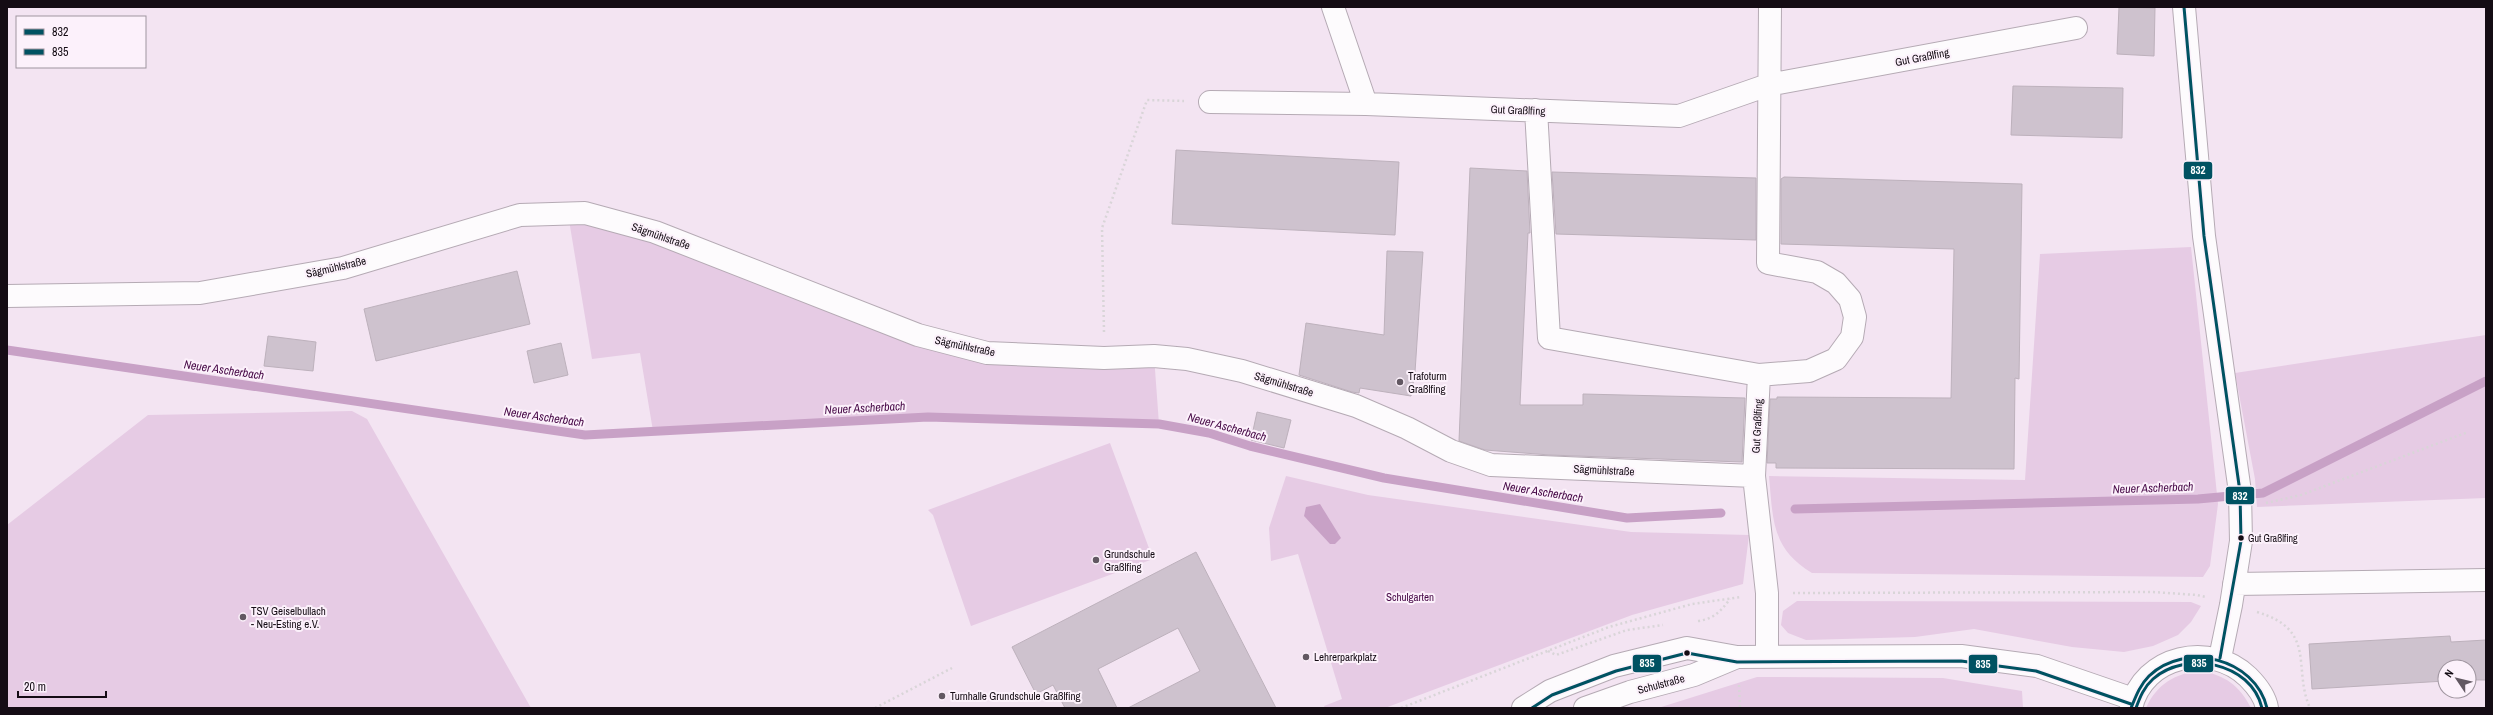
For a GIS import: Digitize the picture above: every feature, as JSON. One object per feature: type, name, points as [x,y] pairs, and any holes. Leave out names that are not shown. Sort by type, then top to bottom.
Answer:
[{"type":"street","points":[[1333,7],[1366,104]]},
{"type":"street","points":[[1536,110],[1548,338],[1759,375],[1809,372],[1836,359],[1852,337],[1855,317],[1850,298],[1836,283],[1817,272],[1768,263],[1768,85],[1770,7]]},
{"type":"street","points":[[2184,7],[2204,236],[2226,378],[2240,514],[2241,541],[2233,595],[2220,658]]},
{"type":"street","name":"Gut Graßlfing","points":[[1210,102],[1366,104],[1679,116],[1768,85],[2076,28]]},
{"type":"street","name":"Sägmühlstraße","points":[[7,296],[200,293],[343,268],[520,215],[585,213],[655,232],[918,335],[987,353],[1104,358],[1154,356],[1187,359],[1242,371],[1356,406],[1407,428],[1451,452],[1491,465],[1756,484]]},
{"type":"street","name":"Gut Graßlfing","points":[[1756,484],[1759,375]]},
{"type":"street","points":[[1756,484],[1761,521],[1767,593],[1767,656]]},
{"type":"street","points":[[2233,595],[2486,580]]},
{"type":"street","name":"Schulstraße","points":[[1523,708],[1550,691],[1614,666],[1687,648],[1737,657],[1961,656],[2037,666],[2132,704]]},
{"type":"street","points":[[2132,704],[2152,672],[2167,663],[2184,657],[2202,655],[2220,658],[2240,668],[2256,684],[2267,708]]},
{"type":"street","name":"Schulstraße","points":[[1585,708],[1630,692],[1694,675],[1737,657]]},
{"type":"path","points":[[1104,358],[1102,228],[1147,100],[1210,102]]},
{"type":"path","points":[[2240,514],[2301,495],[2468,432]]},
{"type":"path","points":[[1400,708],[1609,627],[1692,604],[1767,593],[2153,592],[2197,595],[2233,595],[2282,624],[2295,638],[2302,655],[2306,698],[2310,708]]},
{"type":"path","points":[[875,708],[952,668]]},
{"type":"green space","points":[[568,214],[987,353],[1154,356],[1159,424],[928,417],[653,431],[640,353],[592,359]]},
{"type":"green space","points":[[2191,247],[2218,504],[2210,566],[2203,577],[1812,573],[1799,563],[1781,543],[1774,519],[1769,476],[2025,480],[2040,254]]},
{"type":"green space","points":[[2486,335],[2486,498],[2257,507],[2255,479],[2235,373]]},
{"type":"green space","name":"TSV Geiselbullach - Neu-Esting e.V.","points":[[352,411],[367,419],[531,708],[7,708],[7,525],[148,415]]},
{"type":"green space","points":[[1110,443],[1153,559],[971,626],[933,515],[928,510]]},
{"type":"green space","name":"Schulgarten","points":[[1286,476],[1368,495],[1631,532],[1749,535],[1743,584],[1632,615],[1385,708],[1325,708],[1324,706],[1342,699],[1298,554],[1271,561],[1269,528]]},
{"type":"green space","points":[[1797,601],[2191,602],[2201,606],[2191,622],[2178,635],[2153,646],[2124,652],[2072,647],[1974,629],[1915,637],[1806,640],[1788,633],[1781,625],[1783,611]]},
{"type":"green space","points":[[2201,671],[2217,675],[2231,683],[2247,700],[2251,708],[2146,708],[2156,692],[2168,681],[2183,674]]},
{"type":"green space","points":[[1757,677],[1943,678],[2022,691],[2023,708],[1658,708]]},
{"type":"shaded area","points":[[1320,504],[1341,538],[1335,544],[1330,544],[1304,516],[1306,507]]},
{"type":"building","points":[[2119,7],[2155,8],[2154,56],[2117,54]]},
{"type":"building","points":[[2013,86],[2123,88],[2122,138],[2011,135]]},
{"type":"building","points":[[1176,150],[1399,162],[1395,235],[1172,224]]},
{"type":"building","points":[[1470,168],[1527,171],[1530,233],[1528,233],[1520,405],[1583,405],[1583,394],[1745,398],[1742,462],[1550,455],[1485,450],[1459,441]]},
{"type":"building","points":[[1552,172],[1756,178],[1756,240],[1556,234]]},
{"type":"building","points":[[1784,177],[2022,184],[2019,379],[2015,378],[2014,469],[1776,468],[1776,463],[1767,463],[1770,399],[1777,399],[1777,397],[1951,398],[1954,249],[1781,244],[1781,179]]},
{"type":"building","points":[[1387,251],[1423,252],[1415,372],[1411,396],[1360,388],[1359,393],[1352,392],[1299,375],[1306,323],[1384,335]]},
{"type":"building","points":[[517,271],[530,324],[376,361],[364,309]]},
{"type":"building","points":[[268,336],[316,342],[313,371],[264,366]]},
{"type":"building","points":[[561,343],[568,375],[534,383],[527,351]]},
{"type":"building","points":[[1257,412],[1291,420],[1284,448],[1251,440]]},
{"type":"building","points":[[1196,552],[1276,708],[1128,708],[1200,671],[1178,628],[1098,669],[1117,708],[1065,708],[1053,685],[1036,694],[1012,647]]},
{"type":"building","points":[[2450,636],[2451,642],[2486,640],[2486,680],[2477,680],[2477,659],[2437,659],[2437,681],[2312,689],[2309,644]]},
{"type":"waterway","name":"Neuer Ascherbach","points":[[7,350],[585,435],[928,417],[1159,424],[1209,433],[1250,446],[1384,478],[1627,518],[1721,513]]},
{"type":"waterway","name":"Neuer Ascherbach","points":[[1795,509],[2198,499],[2263,493],[2486,381]]},
{"type":"transit line","name":"832","points":[[2184,7],[2204,236],[2240,492],[2241,541],[2220,658]]},
{"type":"transit line","name":"835","points":[[1532,708],[1552,695],[1616,671],[1687,653],[1737,662],[1961,661],[2036,671],[2131,704]]},
{"type":"transit line","name":"832","points":[[2131,708],[2141,687],[2149,676],[2164,665],[2181,659],[2199,658],[2217,660],[2234,667],[2249,677],[2260,691],[2267,708]]},
{"type":"transit line","name":"835","points":[[2136,708],[2145,689],[2153,679],[2167,670],[2182,665],[2199,663],[2216,665],[2231,671],[2245,680],[2256,692],[2262,708]]},
{"type":"place","name":"Trafoturm Graßlfing","points":[[1400,382]]},
{"type":"place","name":"Gut Graßlfing","points":[[2241,538]]},
{"type":"place","name":"Grundschule Graßlfing","points":[[1096,560]]},
{"type":"place","name":"TSV Geiselbullach - Neu-Esting e.V.","points":[[243,617]]},
{"type":"place","name":"Lehrerparkplatz","points":[[1306,657]]},
{"type":"place","name":"Turnhalle Grundschule Graßlfing","points":[[942,696]]}]
